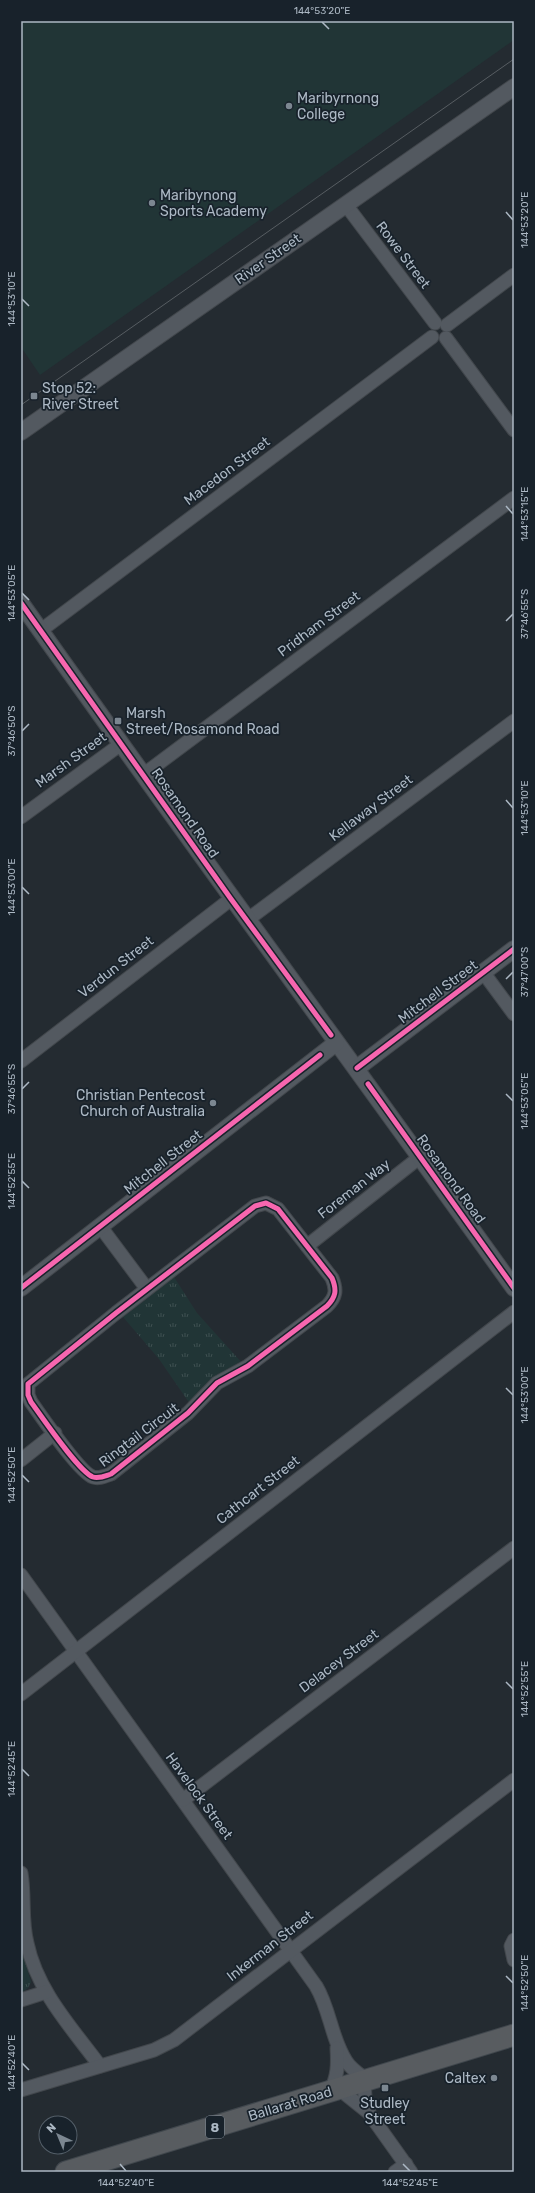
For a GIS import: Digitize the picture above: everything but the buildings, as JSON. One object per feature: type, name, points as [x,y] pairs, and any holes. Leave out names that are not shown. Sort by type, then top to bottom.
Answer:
[{"type":"highway","name":"Ballarat Road","points":[[66,2172],[514,2036]]},
{"type":"street","name":"River Street","points":[[21,432],[514,87]]},
{"type":"street","name":"Rowe Street","points":[[346,205],[442,329],[514,430]]},
{"type":"street","points":[[442,329],[514,275]]},
{"type":"street","name":"Macedon Street","points":[[40,631],[432,337],[439,340],[442,329]]},
{"type":"street","name":"Pridham Street","points":[[143,775],[514,498]]},
{"type":"street","name":"Rosamond Road","points":[[23,610],[40,631],[231,899],[336,1043],[357,1068],[514,1288]]},
{"type":"street","name":"Kellaway Street","points":[[247,920],[514,721]]},
{"type":"street","name":"Marsh Street","points":[[21,817],[121,744]]},
{"type":"street","name":"Verdun Street","points":[[21,1061],[231,899]]},
{"type":"street","name":"Mitchell Street","points":[[357,1068],[514,949]]},
{"type":"street","points":[[484,972],[514,1014]]},
{"type":"street","name":"Mitchell Street","points":[[21,1288],[336,1043]]},
{"type":"street","name":"Foreman Way","points":[[307,1246],[420,1157]]},
{"type":"street","name":"Ringtail Circuit","points":[[260,1204],[270,1204],[278,1209],[332,1278],[336,1286],[336,1293],[331,1302],[248,1366],[217,1383],[188,1414],[111,1474],[97,1478],[86,1473],[31,1402],[28,1396],[28,1384],[147,1289],[260,1204]]},
{"type":"street","points":[[100,1226],[147,1289]]},
{"type":"street","name":"Cathcart Street","points":[[21,1694],[514,1312]]},
{"type":"street","points":[[21,1460],[55,1433]]},
{"type":"street","name":"Delacey Street","points":[[183,1800],[514,1548]]},
{"type":"street","name":"Havelock Street","points":[[21,1575],[321,1994],[337,2044],[349,2065],[365,2081]]},
{"type":"street","name":"Inkerman Street","points":[[21,2090],[154,2050],[174,2040],[514,1780]]},
{"type":"street","points":[[21,1873],[26,1942],[36,1975],[46,1992],[100,2066]]},
{"type":"street","points":[[514,1940],[511,1946],[514,1960]]},
{"type":"street","points":[[21,2000],[46,1992]]},
{"type":"street","name":"Havelock Street","points":[[335,2090],[338,2068],[337,2044]]},
{"type":"street","points":[[365,2081],[365,2097],[369,2113]]},
{"type":"street","points":[[335,2090],[369,2113],[408,2168],[395,2172]]},
{"type":"green space","name":"Maribynong Sports Academy","points":[[21,21],[514,21],[514,40],[40,375],[21,347]]},
{"type":"green space","points":[[174,1277],[197,1313],[243,1364],[190,1404],[159,1359],[123,1317]]},
{"type":"green space","points":[[21,1946],[31,1982],[28,1988],[21,1993]]},
{"type":"tram line","points":[[21,405],[514,59]]},
{"type":"cycle path","points":[[21,603],[231,899],[331,1035]]},
{"type":"cycle path","points":[[357,1068],[514,949]]},
{"type":"cycle path","points":[[21,1288],[320,1055]]},
{"type":"cycle path","points":[[368,1084],[514,1288]]},
{"type":"cycle path","points":[[266,1203],[278,1209],[332,1278],[335,1286],[335,1293],[332,1300],[327,1306],[248,1366],[217,1383],[188,1413],[111,1474],[95,1478],[93,1477],[87,1473],[70,1455],[31,1402],[28,1395],[28,1384],[116,1313],[255,1206],[266,1203]]},
{"type":"place","name":"Maribyrnong College","points":[[289,106]]},
{"type":"place","name":"Maribynong Sports Academy","points":[[152,203]]},
{"type":"place","name":"Stop 52: River Street","points":[[34,396]]},
{"type":"place","name":"Marsh Street/Rosamond Road","points":[[118,721]]},
{"type":"place","name":"Christian Pentecost Church of Australia","points":[[213,1103]]},
{"type":"place","name":"Caltex","points":[[494,2078]]},
{"type":"place","name":"Studley Street","points":[[385,2088]]}]
